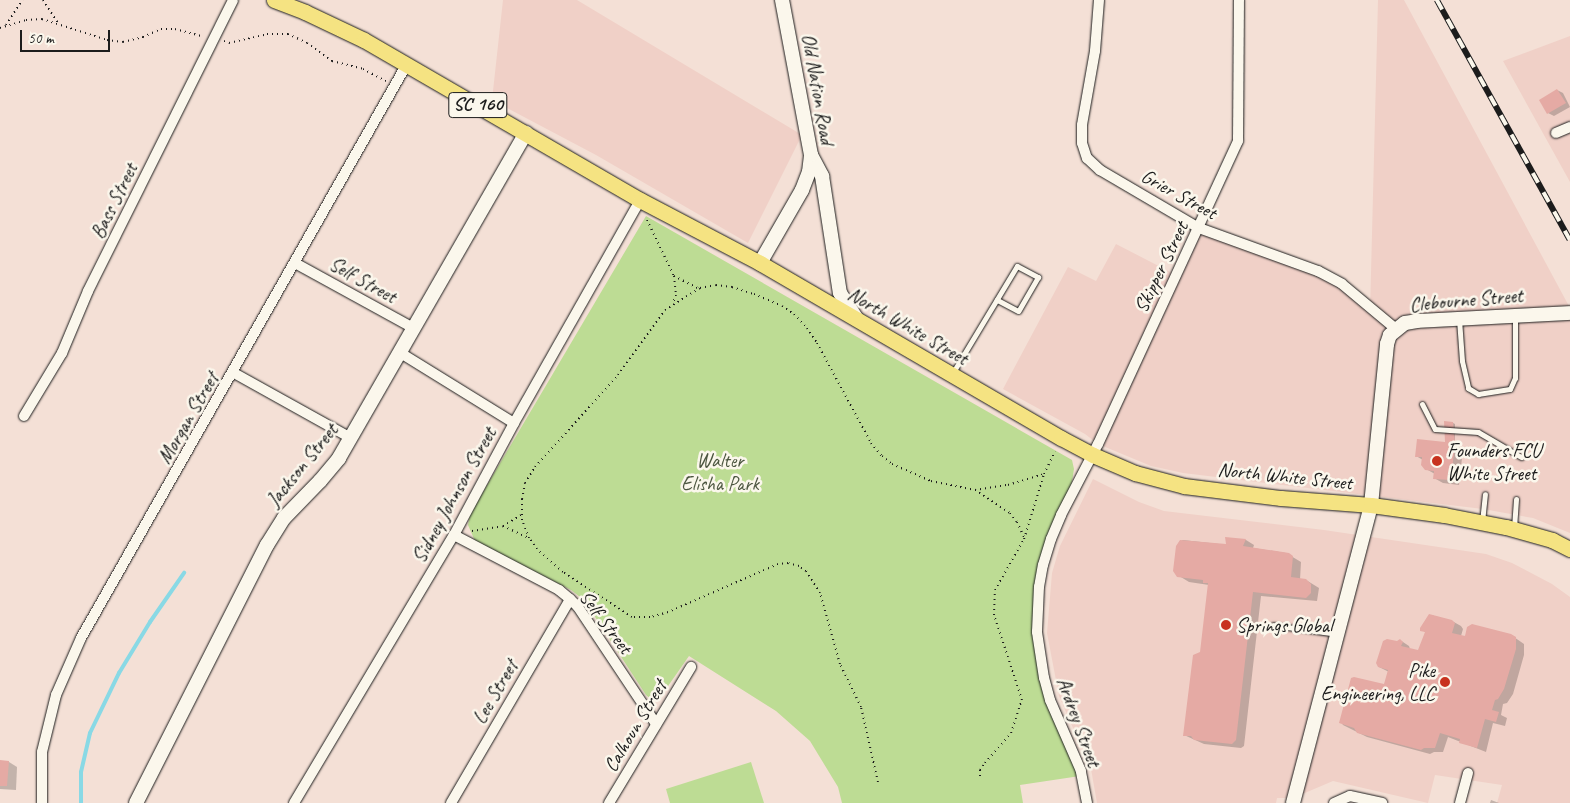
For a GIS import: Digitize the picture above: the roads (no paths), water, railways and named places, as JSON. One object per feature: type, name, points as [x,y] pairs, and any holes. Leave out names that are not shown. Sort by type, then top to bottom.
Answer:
[{"type":"main road","name":"North White Street","points":[[274,0],[305,12],[364,40],[640,200],[760,263],[1093,455],[1152,479],[1184,486],[1281,498],[1372,505],[1482,522],[1552,540],[1570,549]]},
{"type":"street","name":"Bass Street","points":[[24,416],[62,353],[88,291],[233,0]]},
{"type":"street","name":"Old Nation Road","points":[[760,263],[802,190],[809,172],[811,155],[782,0]]},
{"type":"street","name":"Grier Street","points":[[1099,0],[1095,51],[1082,125],[1082,143],[1087,158],[1100,170],[1199,228],[1318,271],[1342,284],[1396,329]]},
{"type":"street","name":"Skipper Street","points":[[1093,455],[1238,140],[1239,0]]},
{"type":"street","name":"Morgan Street","points":[[42,803],[42,752],[56,695],[78,646],[407,64]]},
{"type":"street","points":[[1556,133],[1570,127]]},
{"type":"street","name":"Jackson Street","points":[[136,803],[266,545],[284,518],[320,481],[352,438],[399,352],[526,133]]},
{"type":"street","points":[[811,155],[822,176],[840,292],[858,320]]},
{"type":"street","name":"Sidney Johnson Street","points":[[294,803],[454,535],[514,422],[640,200]]},
{"type":"street","name":"Self Street","points":[[296,263],[413,328]]},
{"type":"street","name":"Clebourne Street","points":[[1293,803],[1372,505],[1387,344],[1390,336],[1396,329],[1406,323],[1416,321],[1570,313]]},
{"type":"street","points":[[399,352],[514,422]]},
{"type":"street","points":[[234,373],[352,438]]},
{"type":"street","name":"Ardrey Street","points":[[1086,803],[1081,772],[1050,700],[1040,656],[1037,615],[1039,587],[1050,539],[1093,455]]},
{"type":"street","name":"Self Street","points":[[454,535],[559,590],[570,599],[578,607],[656,724]]},
{"type":"street","name":"Lee Street","points":[[451,803],[570,599]]},
{"type":"street","name":"Calhoun Street","points":[[609,803],[691,667]]},
{"type":"street","points":[[1460,803],[1468,774]]},
{"type":"street","points":[[1334,803],[1350,796],[1382,803]]},
{"type":"lane","points":[[952,374],[1017,266],[1038,277],[1018,311],[997,300]]},
{"type":"lane","points":[[1459,319],[1462,361],[1468,388],[1478,394],[1510,389],[1514,378],[1515,316]]},
{"type":"lane","points":[[1422,404],[1435,429],[1478,432],[1521,457]]},
{"type":"lane","points":[[1482,522],[1485,494]]},
{"type":"lane","points":[[1514,529],[1516,499]]},
{"type":"lane","points":[[1273,625],[1337,634]]},
{"type":"waterway","points":[[81,803],[81,772],[90,733],[119,673],[150,622],[184,573]]},
{"type":"railway","points":[[1437,0],[1570,240]]},
{"type":"place","name":"Founders FCU White Street","points":[[1437,461]]},
{"type":"place","name":"Springs Global","points":[[1226,625]]},
{"type":"place","name":"Pike Engineering, LLC","points":[[1445,682]]},
{"type":"park label","name":"Walter Elisha Park","points":[[720,472]]}]
